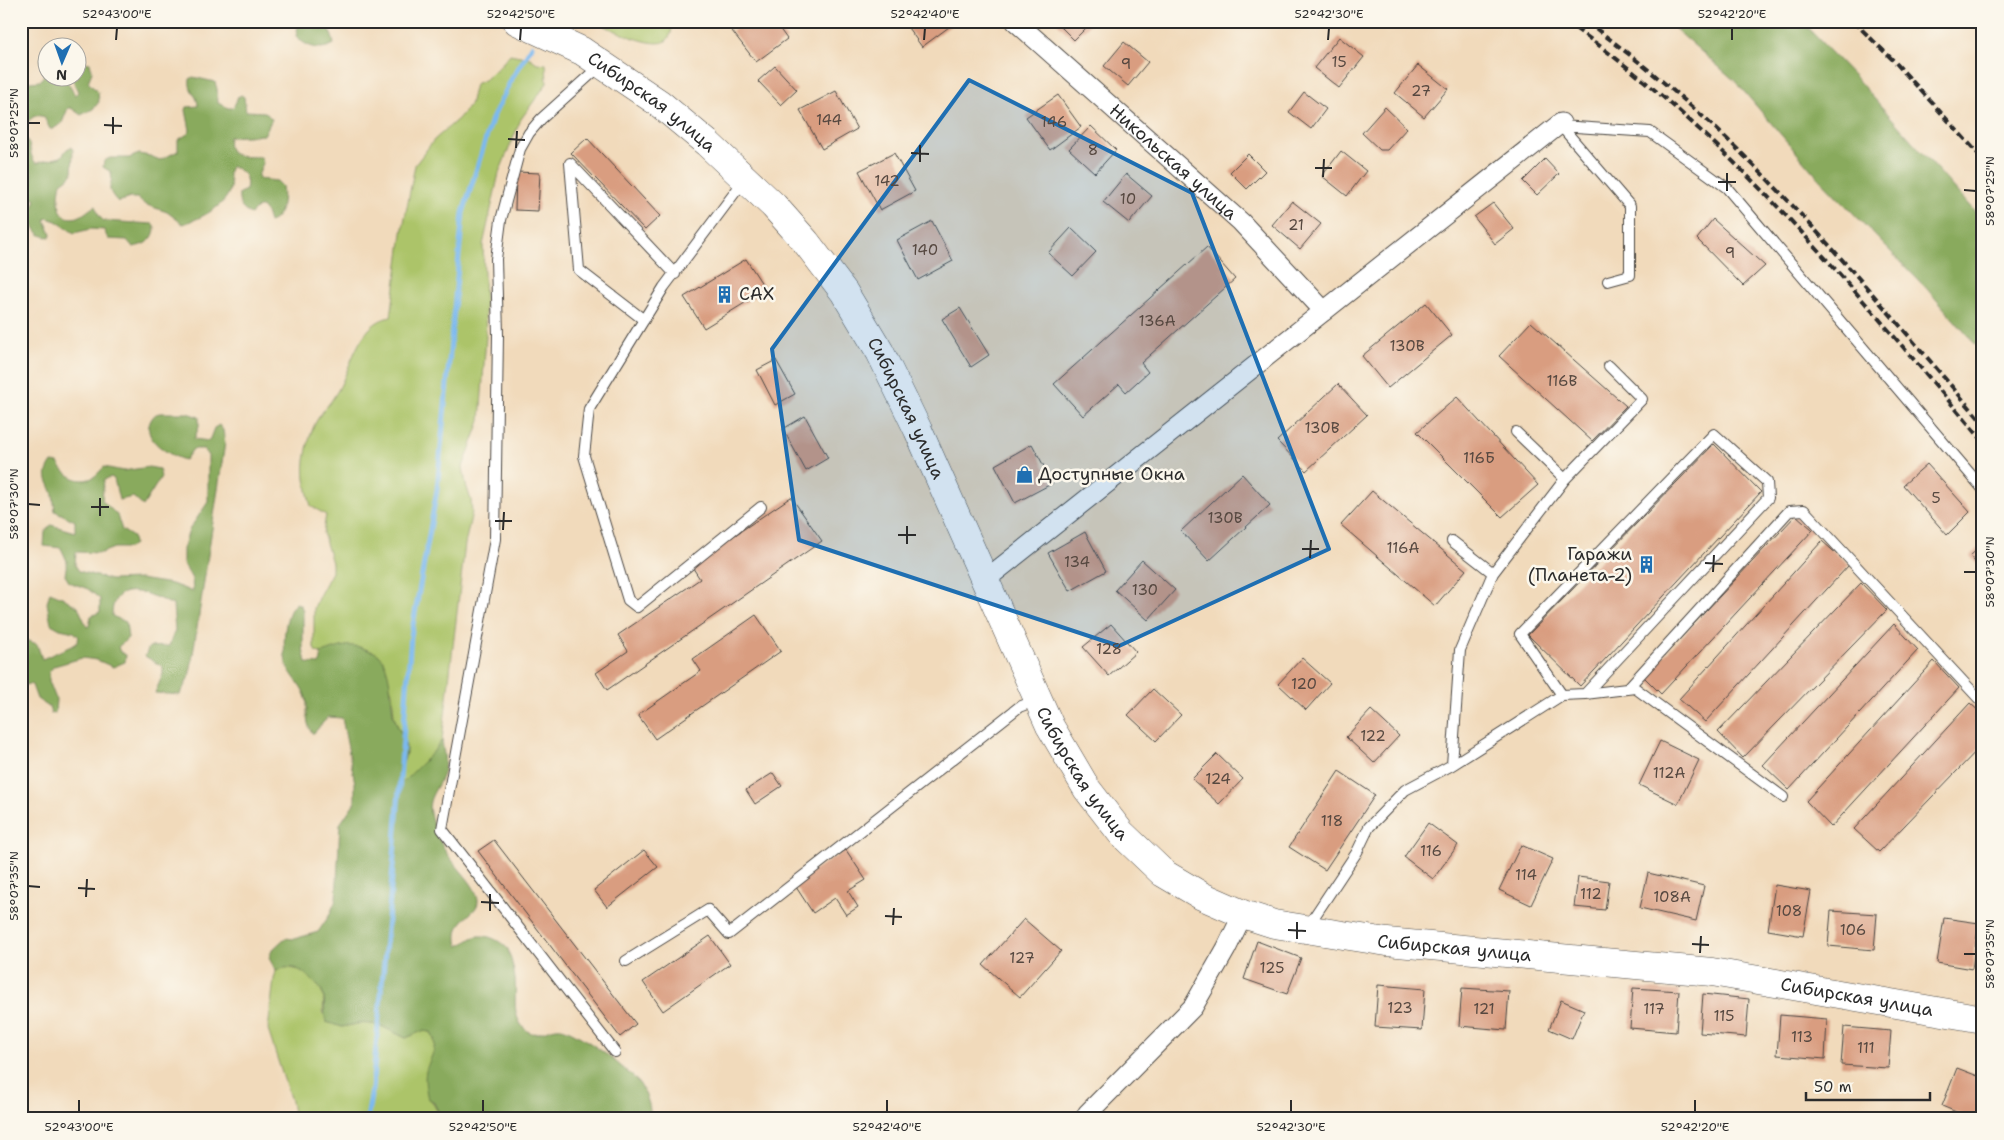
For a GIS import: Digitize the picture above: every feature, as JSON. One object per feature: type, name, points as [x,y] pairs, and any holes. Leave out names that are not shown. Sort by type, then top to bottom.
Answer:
[{"type":"street","name":"Сибирская улица","points":[[517,21],[582,51],[659,103],[708,143],[774,206],[806,242],[844,292],[880,352],[918,430],[1050,726],[1088,789],[1121,833],[1163,873],[1202,896],[1243,914],[1274,924],[1387,942],[1712,972],[1983,1019]]},
{"type":"street","name":"Никольская улица","points":[[1015,21],[1241,222],[1324,311]]},
{"type":"street","points":[[985,580],[1561,125]]},
{"type":"street","points":[[1087,1119],[1087,1114],[1193,1007],[1226,949],[1243,914]]},
{"type":"lane","points":[[602,64],[547,113],[529,133],[520,149],[501,220],[496,259],[498,335],[494,538],[442,829],[615,1052]]},
{"type":"lane","points":[[1561,125],[1630,206],[1630,275],[1608,280]]},
{"type":"lane","points":[[1561,125],[1650,132],[1727,188],[1983,489]]},
{"type":"lane","points":[[644,320],[579,270],[570,164],[675,274]]},
{"type":"lane","points":[[746,179],[675,274],[589,408],[584,456],[628,600],[637,607],[761,507]]},
{"type":"lane","points":[[1452,765],[1460,650],[1493,573],[1565,479],[1642,399],[1609,366]]},
{"type":"lane","points":[[1516,432],[1565,479]]},
{"type":"lane","points":[[1562,695],[1520,634],[1714,434],[1767,482],[1768,498],[1585,694]]},
{"type":"lane","points":[[1627,689],[1788,511],[1804,510],[1983,703]]},
{"type":"lane","points":[[1452,542],[1493,573]]},
{"type":"lane","points":[[1306,929],[1357,852],[1369,827],[1405,790],[1452,765],[1562,695],[1635,688],[1783,797]]},
{"type":"lane","points":[[626,962],[708,910],[729,934],[1000,722],[1019,708],[1038,700]]},
{"type":"highlighted area","points":[[969,80],[1192,193],[1329,549],[1119,646],[799,540],[772,349]]},
{"type":"green space","points":[[301,21],[318,23],[327,27],[334,44],[318,48],[304,43],[296,36]]},
{"type":"green space","points":[[596,21],[672,21],[672,29],[667,40],[662,43],[653,43],[632,37]]},
{"type":"green space","points":[[1666,21],[1801,21],[1856,78],[1983,221],[1983,353],[1927,289],[1814,173],[1734,80]]},
{"type":"green space","points":[[510,54],[546,64],[547,83],[521,119],[499,173],[483,245],[486,336],[480,421],[463,467],[472,512],[465,544],[442,740],[434,751],[403,782],[400,779],[401,765],[406,753],[394,716],[392,692],[379,655],[359,647],[321,653],[316,652],[314,648],[314,608],[332,572],[332,563],[323,533],[326,515],[311,506],[305,478],[305,461],[309,440],[315,425],[341,385],[356,349],[370,328],[379,321],[391,317],[402,233],[415,165],[434,140],[458,119],[470,105],[475,84],[484,80]]},
{"type":"green space","points":[[88,63],[90,63],[92,72],[88,82]]},
{"type":"green space","points":[[193,77],[215,82],[218,103],[232,108],[241,95],[244,97],[246,111],[265,112],[272,119],[264,135],[229,137],[229,144],[230,150],[237,155],[261,157],[263,163],[258,176],[259,179],[277,181],[282,186],[281,207],[277,217],[273,220],[269,222],[266,212],[262,207],[258,207],[251,214],[245,211],[239,200],[239,193],[246,190],[247,181],[242,173],[232,166],[229,171],[230,189],[224,201],[205,215],[183,224],[167,212],[144,204],[137,198],[118,202],[111,193],[111,172],[103,167],[104,161],[110,158],[129,158],[139,154],[160,160],[178,151],[178,140],[189,133],[190,130],[187,107],[198,106],[198,102],[190,87],[190,79]]},
{"type":"green space","points":[[38,81],[38,88],[71,88],[75,95],[78,92],[76,88],[88,88],[88,82],[98,92],[99,102],[93,109],[81,115],[68,108],[62,123],[53,129],[50,129],[44,117],[36,116],[21,131],[21,83]]},
{"type":"green space","points":[[21,134],[28,141],[33,160],[36,163],[61,157],[71,147],[73,150],[72,175],[61,183],[59,195],[60,207],[65,216],[71,218],[78,217],[95,206],[99,216],[104,221],[153,224],[155,232],[151,239],[142,245],[133,247],[127,240],[108,239],[104,230],[91,229],[74,233],[56,221],[47,218],[45,220],[51,234],[50,237],[45,237],[36,231],[28,218],[21,223],[21,213],[33,208],[36,199],[33,197],[21,200],[21,188],[31,186],[33,178],[30,169],[21,162]]},
{"type":"green space","points":[[160,413],[187,413],[199,417],[199,427],[194,439],[209,441],[214,428],[219,425],[223,430],[225,443],[190,674],[180,695],[155,693],[163,674],[163,667],[145,656],[149,647],[169,646],[175,630],[173,605],[155,597],[135,592],[126,592],[119,596],[114,604],[112,616],[126,622],[128,638],[118,647],[120,652],[126,655],[125,662],[113,667],[97,660],[82,658],[54,666],[49,672],[49,681],[56,699],[55,713],[51,714],[49,707],[37,699],[32,685],[21,686],[21,663],[25,664],[27,662],[21,654],[21,592],[25,594],[25,640],[37,644],[42,659],[76,644],[79,637],[74,632],[60,629],[51,624],[47,603],[50,592],[78,607],[87,627],[89,626],[91,616],[100,612],[100,599],[88,589],[69,582],[65,575],[67,561],[61,548],[44,546],[45,532],[51,525],[75,532],[75,521],[55,511],[53,495],[46,476],[52,462],[58,463],[68,475],[82,480],[92,478],[104,467],[123,471],[149,467],[159,469],[161,477],[143,506],[133,497],[119,500],[114,479],[111,477],[104,480],[102,500],[117,515],[122,530],[133,537],[134,544],[129,548],[114,548],[101,553],[76,552],[75,565],[79,571],[111,580],[140,579],[172,584],[193,592],[192,579],[183,563],[183,549],[189,530],[208,502],[208,455],[204,449],[193,449],[185,460],[172,455],[158,446],[150,434],[149,427],[153,417]]},
{"type":"green space","points":[[297,603],[303,611],[303,648],[306,663],[319,664],[321,653],[348,646],[375,652],[383,660],[390,683],[393,714],[406,746],[400,775],[400,779],[403,782],[434,751],[442,740],[445,759],[444,770],[430,801],[430,813],[442,845],[474,889],[478,900],[474,910],[458,928],[458,946],[477,936],[487,936],[505,946],[508,949],[514,972],[517,1016],[523,1027],[533,1033],[554,1028],[565,1029],[583,1038],[604,1053],[625,1069],[639,1083],[649,1105],[649,1119],[442,1119],[433,1101],[428,1099],[425,1078],[435,1042],[431,1032],[422,1031],[406,1038],[379,1025],[361,1023],[342,1027],[326,1022],[324,997],[318,986],[297,969],[287,968],[276,971],[269,958],[272,950],[285,938],[294,939],[318,932],[329,916],[336,900],[340,824],[355,802],[355,783],[342,718],[328,717],[312,733],[307,718],[305,695],[291,673],[285,659],[286,622],[292,607]]},
{"type":"green space","points":[[284,967],[301,970],[320,988],[324,996],[323,1014],[342,1027],[361,1023],[379,1025],[406,1038],[422,1031],[431,1032],[434,1046],[427,1073],[426,1088],[442,1119],[294,1119],[291,1101],[268,1030],[276,971]]},
{"type":"building","points":[[745,21],[774,21],[787,39],[756,62],[732,31]]},
{"type":"building","points":[[903,21],[952,21],[953,24],[922,47]]},
{"type":"building","points":[[1055,21],[1093,21],[1074,40]]},
{"type":"building","points":[[1339,37],[1364,57],[1339,88],[1314,68]]},
{"type":"building","points":[[1124,42],[1148,62],[1128,86],[1104,66]]},
{"type":"building","points":[[1418,65],[1448,89],[1424,117],[1395,93]]},
{"type":"building","points":[[775,66],[797,90],[781,105],[758,81]]},
{"type":"building","points":[[836,91],[857,129],[822,149],[800,110]]},
{"type":"building","points":[[1304,92],[1326,109],[1311,129],[1289,112]]},
{"type":"building","points":[[1058,95],[1081,127],[1050,150],[1026,117]]},
{"type":"building","points":[[1385,107],[1407,128],[1387,150],[1380,150],[1362,133]]},
{"type":"building","points":[[1091,126],[1116,150],[1095,173],[1069,149]]},
{"type":"building","points":[[587,138],[660,216],[645,230],[571,153]]},
{"type":"building","points":[[1341,151],[1366,171],[1347,196],[1322,176]]},
{"type":"building","points":[[894,153],[915,191],[880,210],[859,171]]},
{"type":"building","points":[[1248,154],[1265,171],[1247,189],[1230,172]]},
{"type":"building","points":[[1545,159],[1559,174],[1537,195],[1523,181]]},
{"type":"building","points":[[516,172],[540,173],[538,211],[515,210]]},
{"type":"building","points":[[1126,174],[1152,196],[1129,223],[1103,202]]},
{"type":"building","points":[[1292,201],[1321,224],[1300,249],[1272,225]]},
{"type":"building","points":[[1493,203],[1514,229],[1495,244],[1474,217]]},
{"type":"building","points":[[1713,219],[1765,266],[1743,286],[1697,239]]},
{"type":"building","points":[[932,221],[953,261],[918,280],[897,240]]},
{"type":"building","points":[[1071,228],[1096,252],[1073,276],[1048,253]]},
{"type":"building","points":[[1207,247],[1235,279],[1141,363],[1148,372],[1126,392],[1119,384],[1083,416],[1054,384]]},
{"type":"building","name":"САХ","points":[[746,259],[766,290],[704,328],[684,297]]},
{"type":"building","points":[[1426,303],[1452,335],[1388,388],[1362,356]]},
{"type":"building","points":[[960,308],[989,355],[971,367],[942,319]]},
{"type":"building","points":[[1531,322],[1626,406],[1592,441],[1499,356]]},
{"type":"building","points":[[776,360],[795,394],[775,405],[757,370]]},
{"type":"building","points":[[1338,384],[1367,415],[1306,471],[1277,441]]},
{"type":"building","points":[[1457,397],[1538,485],[1502,517],[1417,432]]},
{"type":"building","points":[[805,416],[828,458],[806,471],[783,429]]},
{"type":"building","name":"Доступные Окна","points":[[1032,444],[1053,483],[1015,503],[995,465]]},
{"type":"building","name":"Гаражи (Планета-2)","points":[[1714,444],[1761,492],[1580,686],[1528,635]]},
{"type":"building","points":[[1927,464],[1970,512],[1947,535],[1903,485]]},
{"type":"building","points":[[1242,474],[1270,505],[1209,561],[1181,531]]},
{"type":"building","points":[[1372,491],[1466,570],[1435,606],[1341,525]]},
{"type":"building","points":[[791,497],[822,541],[607,690],[596,673],[628,651],[618,635],[700,579],[691,565]]},
{"type":"building","points":[[1796,515],[1813,530],[1661,694],[1644,677]]},
{"type":"building","points":[[1085,532],[1106,571],[1070,591],[1048,553]]},
{"type":"building","points":[[1822,541],[1849,565],[1705,722],[1679,699]]},
{"type":"building","points":[[1983,544],[1983,572],[1970,556]]},
{"type":"building","points":[[1142,560],[1175,590],[1148,620],[1115,590]]},
{"type":"building","points":[[1861,583],[1887,610],[1743,758],[1718,732]]},
{"type":"building","points":[[756,615],[781,651],[655,739],[638,715],[701,671],[693,659]]},
{"type":"building","points":[[1111,624],[1136,652],[1109,676],[1083,647]]},
{"type":"building","points":[[1894,624],[1918,650],[1789,790],[1763,765]]},
{"type":"building","points":[[1302,658],[1330,683],[1306,710],[1278,684]]},
{"type":"building","points":[[1934,661],[1959,688],[1831,827],[1806,801]]},
{"type":"building","points":[[1153,689],[1181,715],[1156,741],[1128,715]]},
{"type":"building","points":[[1970,703],[1983,715],[1983,744],[1879,852],[1854,829]]},
{"type":"building","points":[[1371,710],[1399,736],[1374,763],[1346,737]]},
{"type":"building","points":[[1660,741],[1699,760],[1678,804],[1639,785]]},
{"type":"building","points":[[1217,754],[1243,779],[1219,804],[1192,779]]},
{"type":"building","points":[[1339,771],[1375,795],[1325,870],[1289,847]]},
{"type":"building","points":[[773,773],[782,786],[755,804],[746,790]]},
{"type":"building","points":[[1428,823],[1458,845],[1433,879],[1404,857]]},
{"type":"building","points":[[494,840],[636,1024],[620,1037],[478,851]]},
{"type":"building","points":[[1521,845],[1553,859],[1531,905],[1499,890]]},
{"type":"building","points":[[644,850],[658,867],[607,907],[594,890]]},
{"type":"building","points":[[846,850],[866,880],[848,891],[858,907],[846,915],[835,898],[813,913],[794,884]]},
{"type":"building","points":[[1648,873],[1704,886],[1696,921],[1640,908]]},
{"type":"building","points":[[1578,877],[1609,881],[1605,910],[1574,907]]},
{"type":"building","points":[[1775,885],[1811,891],[1803,936],[1768,930]]},
{"type":"building","points":[[1831,911],[1877,914],[1874,950],[1828,946]]},
{"type":"building","points":[[1944,918],[1979,923],[1972,969],[1937,963]]},
{"type":"building","points":[[1024,919],[1061,951],[1020,997],[983,965]]},
{"type":"building","points":[[710,936],[730,964],[663,1011],[643,982]]},
{"type":"building","points":[[1257,941],[1301,958],[1287,994],[1244,979]]},
{"type":"building","points":[[1378,985],[1425,989],[1422,1030],[1375,1027]]},
{"type":"building","points":[[1462,988],[1509,991],[1506,1030],[1459,1026]]},
{"type":"building","points":[[1633,988],[1679,991],[1676,1032],[1630,1028]]},
{"type":"building","points":[[1703,994],[1749,999],[1746,1037],[1700,1033]]},
{"type":"building","points":[[1561,1000],[1584,1010],[1572,1039],[1549,1029]]},
{"type":"building","points":[[1780,1015],[1827,1019],[1825,1059],[1777,1055]]},
{"type":"building","points":[[1844,1027],[1891,1031],[1888,1068],[1841,1065]]},
{"type":"building","points":[[1957,1068],[1983,1078],[1983,1119],[1973,1119],[1942,1106]]},
{"type":"waterway","points":[[367,1119],[372,1090],[394,856],[411,636],[437,490],[463,213],[492,119],[512,78],[532,46]]},
{"type":"railway","points":[[1565,21],[1625,65],[1736,164],[1838,272],[1983,441]]},
{"type":"railway","points":[[1586,21],[1676,93],[1762,173],[1858,278],[1983,423]]},
{"type":"railway","points":[[1853,21],[1894,61],[1983,159]]},
{"type":"railway","points":[[1971,21],[1983,33]]},
{"type":"place","name":"САХ","points":[[725,294]]},
{"type":"place","name":"Доступные Окна","points":[[1024,474]]},
{"type":"place","name":"Гаражи (Планета-2)","points":[[1646,564]]}]
